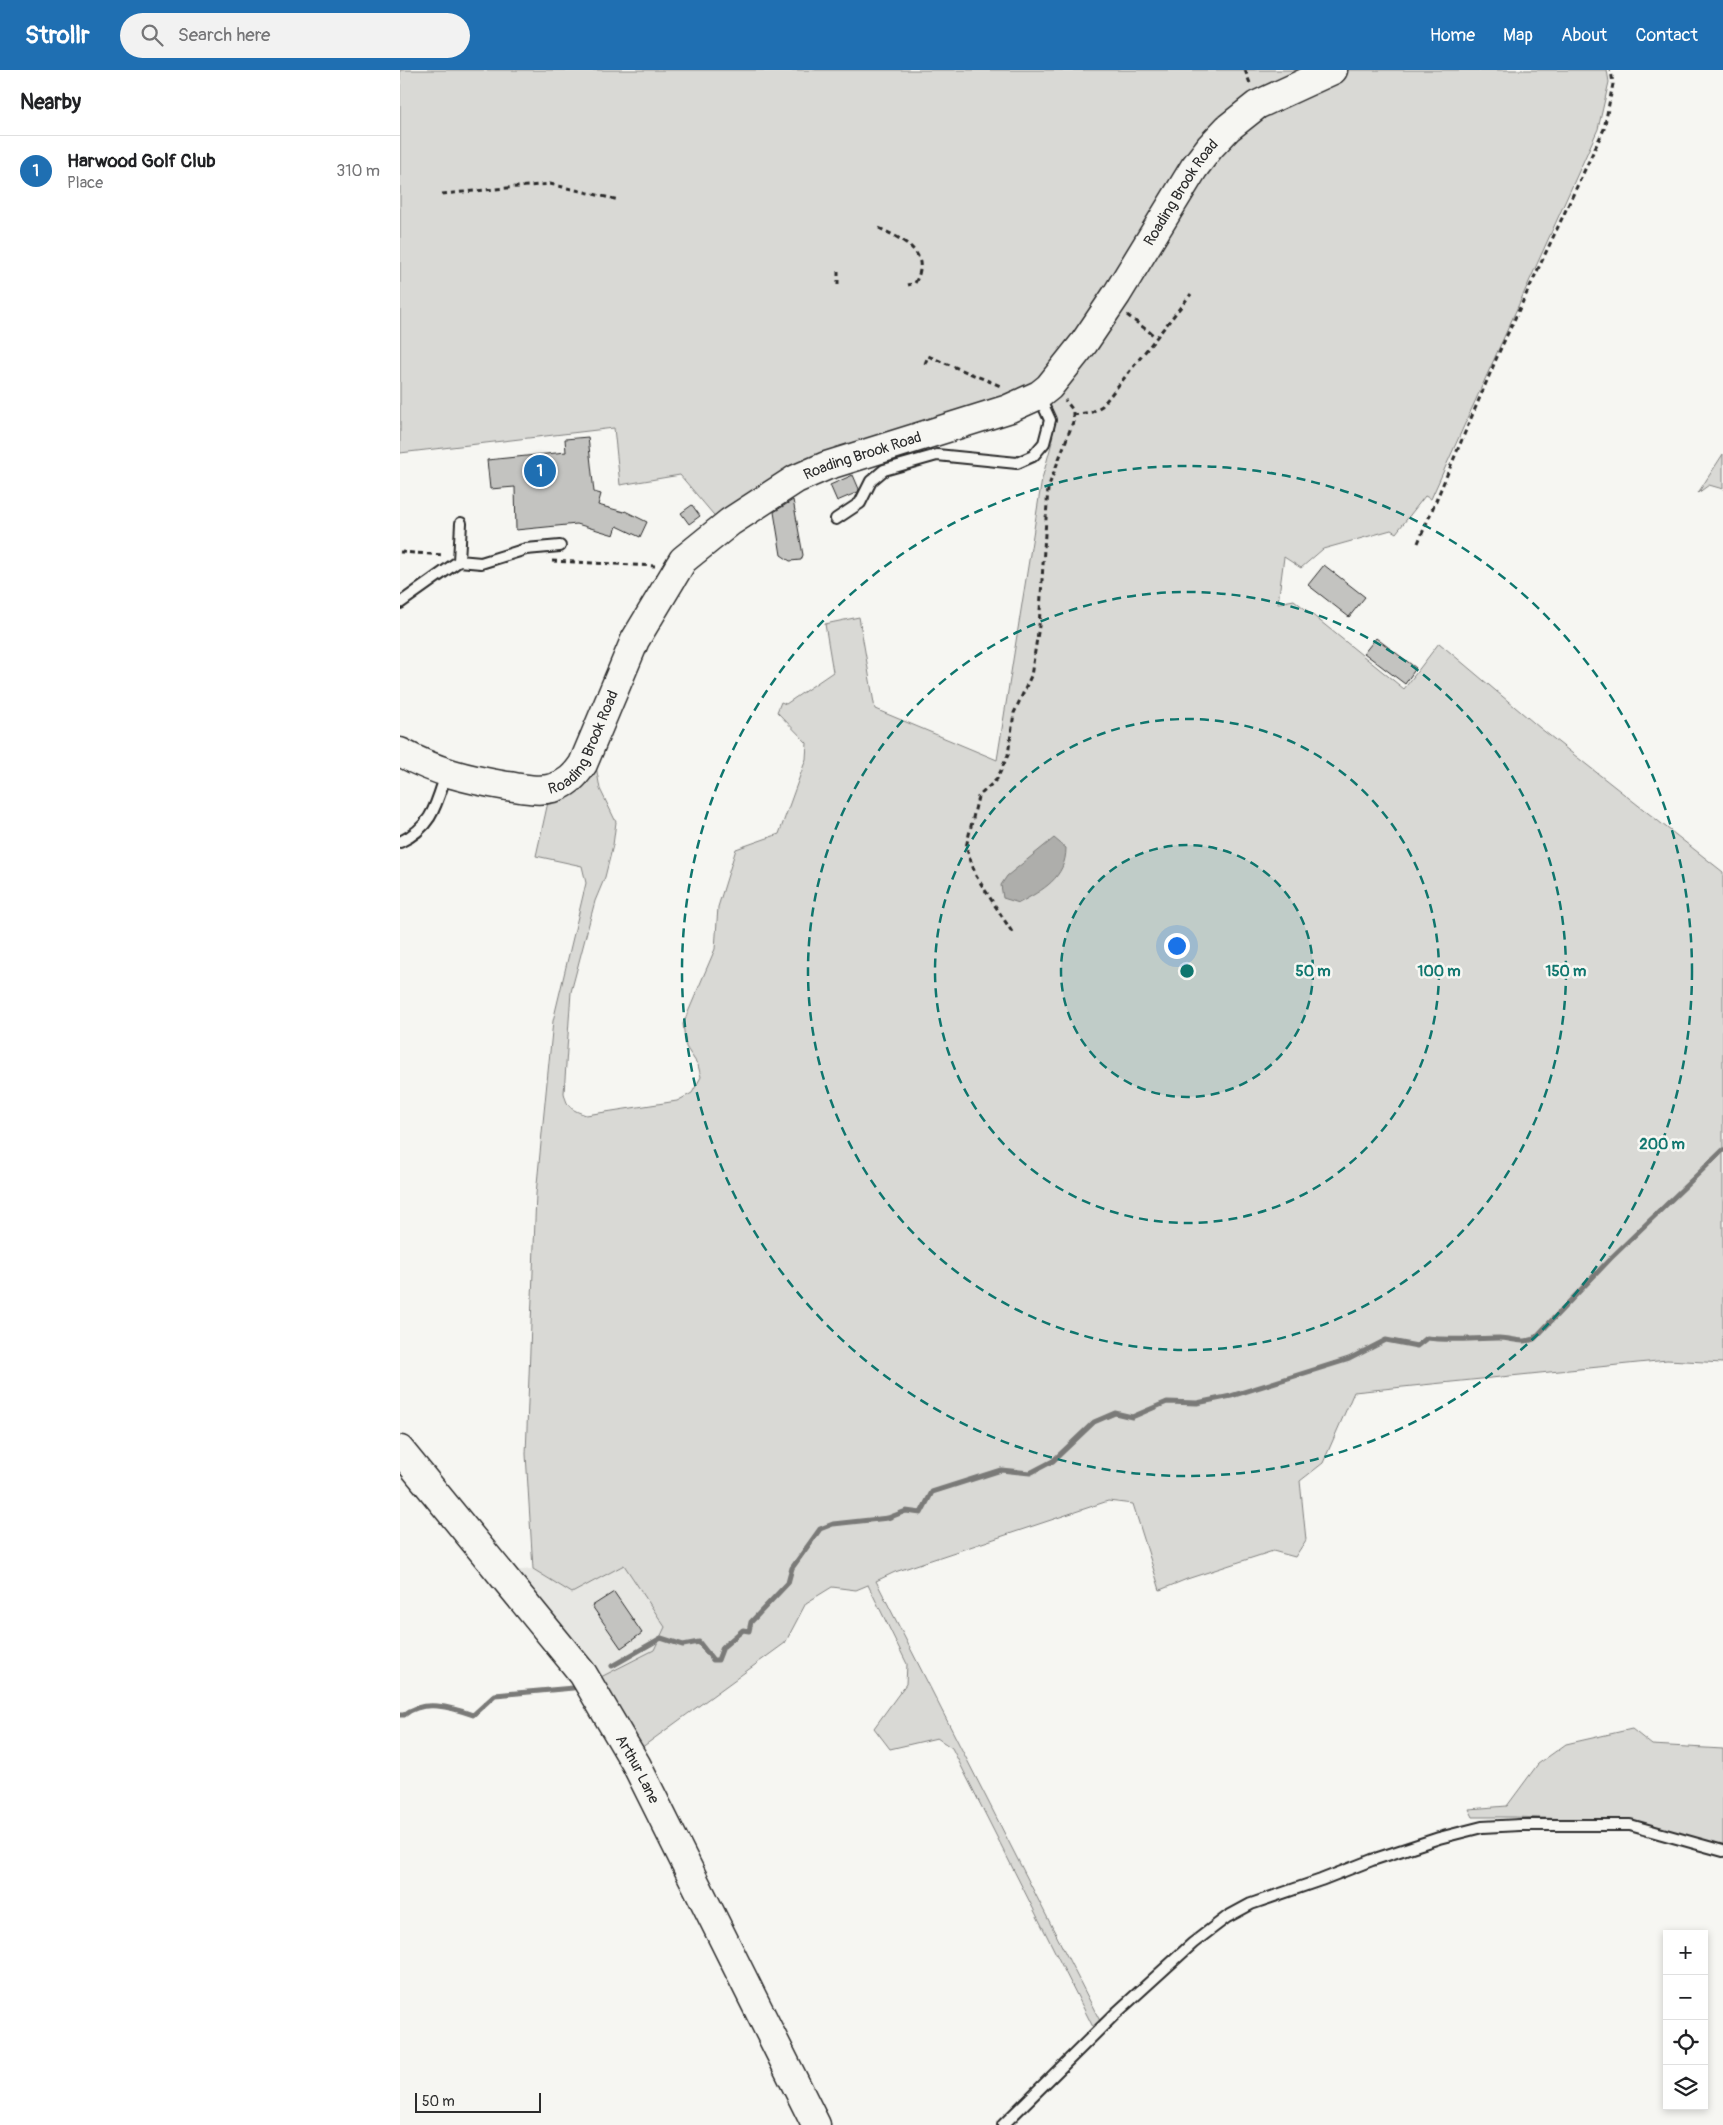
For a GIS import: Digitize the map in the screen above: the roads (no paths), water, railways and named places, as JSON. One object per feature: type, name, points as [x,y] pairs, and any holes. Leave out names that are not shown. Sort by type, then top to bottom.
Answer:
[{"type":"street","name":"Roading Brook Road","points":[[400,752],[464,779],[537,790],[560,785],[575,775],[589,751],[635,640],[683,560],[730,522],[796,479],[826,466],[1008,409],[1044,391],[1084,343],[1111,303],[1194,168],[1210,147],[1228,128],[1257,105],[1333,70]]},
{"type":"street","name":"Arthur Lane","points":[[400,1450],[583,1674],[636,1764],[816,2125]]},
{"type":"lane","points":[[836,519],[860,503],[871,481],[884,470],[937,455],[1017,463],[1033,456],[1044,443],[1050,420],[1044,391]]},
{"type":"lane","points":[[459,559],[461,523]]},
{"type":"lane","points":[[400,603],[459,559],[481,563],[526,549],[560,546]]},
{"type":"lane","points":[[400,842],[425,826],[434,811],[446,773]]},
{"type":"lane","points":[[1003,2125],[1115,2014],[1186,1948],[1227,1917],[1251,1904],[1380,1857],[1439,1838],[1482,1827],[1630,1825],[1723,1851]]},
{"type":"waterway","points":[[612,1666],[661,1638],[683,1645],[699,1642],[713,1660],[718,1660],[723,1647],[743,1630],[749,1631],[751,1622],[788,1583],[792,1568],[820,1529],[833,1524],[888,1518],[906,1511],[921,1513],[932,1492],[1001,1470],[1030,1473],[1053,1461],[1094,1422],[1115,1413],[1132,1417],[1167,1402],[1197,1403],[1231,1396],[1349,1359],[1386,1340],[1417,1346],[1427,1338],[1499,1338],[1521,1341],[1534,1339],[1611,1258],[1723,1150]]},
{"type":"waterway","points":[[400,1715],[428,1706],[447,1707],[473,1715],[495,1695],[573,1688]]},
{"type":"place","name":"Harwood Golf Club","points":[[540,471]]}]
